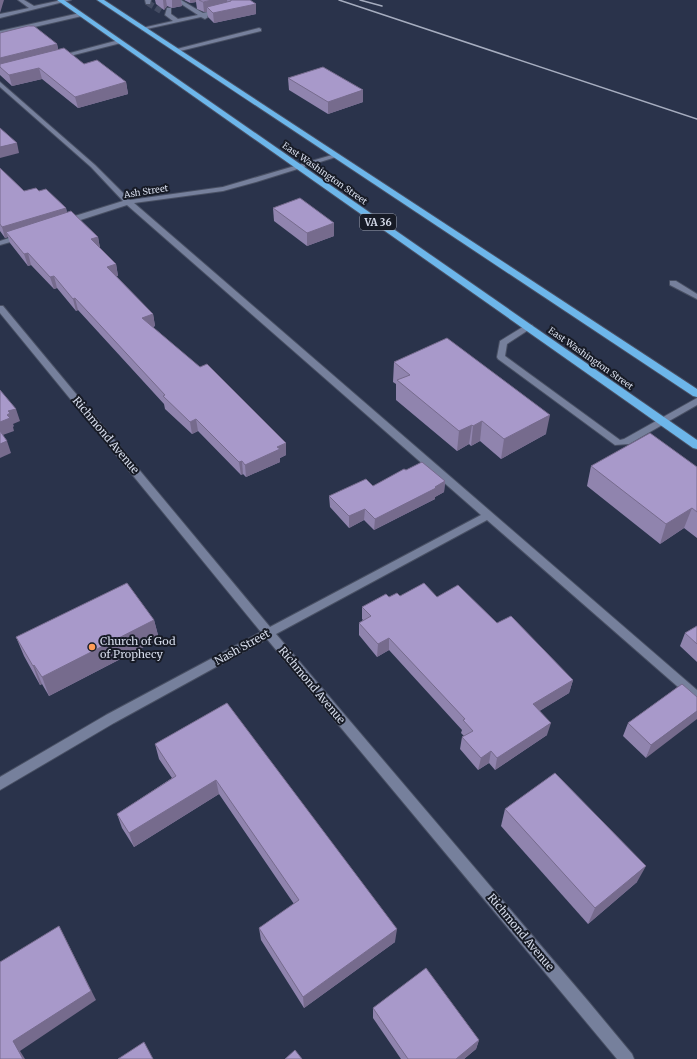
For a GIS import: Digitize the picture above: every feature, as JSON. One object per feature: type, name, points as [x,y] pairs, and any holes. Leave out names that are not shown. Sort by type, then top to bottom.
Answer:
[{"type":"highway","name":"East Washington Street","points":[[63,0],[80,15],[697,445]]},
{"type":"highway","name":"East Washington Street","points":[[102,0],[334,156],[697,394]]},
{"type":"street","points":[[21,0],[33,8]]},
{"type":"street","points":[[0,16],[63,0]]},
{"type":"street","points":[[180,1],[190,0]]},
{"type":"street","points":[[180,1],[206,18],[224,15]]},
{"type":"street","points":[[189,7],[196,6]]},
{"type":"street","points":[[144,29],[202,16],[225,8],[196,12]]},
{"type":"street","points":[[160,11],[169,12],[177,21]]},
{"type":"street","points":[[0,32],[80,15]]},
{"type":"street","points":[[176,50],[259,30]]},
{"type":"street","points":[[52,59],[119,42]]},
{"type":"street","points":[[0,84],[93,166],[128,202],[697,697]]},
{"type":"street","name":"Ash Street","points":[[59,224],[128,202],[223,188],[277,175],[334,156]]},
{"type":"street","points":[[0,243],[30,233]]},
{"type":"street","points":[[673,283],[697,297]]},
{"type":"street","name":"Richmond Avenue","points":[[0,308],[96,422],[268,633],[482,885],[627,1059]]},
{"type":"street","points":[[529,328],[503,342],[501,357],[618,443],[641,437],[662,420],[697,401]]},
{"type":"street","name":"Nash Street","points":[[0,784],[110,719],[488,515]]},
{"type":"building","points":[[199,0],[212,0],[203,2]]},
{"type":"building","points":[[231,0],[250,0],[256,4],[213,13],[207,7]]},
{"type":"building","points":[[28,26],[34,26],[57,44],[0,58],[0,33]]},
{"type":"building","points":[[64,48],[84,64],[97,60],[126,82],[75,97],[39,68],[9,75],[0,67],[0,64]]},
{"type":"building","points":[[323,67],[363,90],[328,102],[288,78]]},
{"type":"building","points":[[0,128],[17,143],[0,147]]},
{"type":"building","points":[[0,168],[24,191],[36,188],[39,191],[46,189],[66,208],[2,227],[0,224]]},
{"type":"building","points":[[300,198],[334,223],[307,233],[273,208]]},
{"type":"building","points":[[71,211],[98,237],[91,239],[116,264],[107,267],[153,314],[142,318],[200,367],[207,364],[286,443],[277,447],[280,449],[245,465],[242,461],[239,462],[196,419],[190,422],[163,396],[165,395],[75,298],[73,299],[54,276],[50,277],[28,253],[24,254],[6,232]]},
{"type":"building","points":[[447,338],[550,415],[504,439],[482,421],[459,431],[397,380],[410,375],[394,362]]},
{"type":"building","points":[[0,390],[16,409],[8,411],[10,413],[7,415],[10,418],[0,422]]},
{"type":"building","points":[[0,431],[7,441],[0,444]]},
{"type":"building","points":[[650,433],[697,467],[697,512],[692,508],[666,524],[591,466]]},
{"type":"building","points":[[422,462],[445,481],[435,487],[436,488],[375,519],[365,509],[349,516],[329,496],[366,479],[373,486],[404,469],[406,470]]},
{"type":"building","points":[[127,583],[154,620],[42,677],[34,665],[33,666],[16,637]]},
{"type":"building","points":[[424,583],[437,597],[458,585],[497,623],[511,616],[573,680],[533,704],[551,723],[497,758],[491,751],[481,758],[462,737],[473,731],[463,720],[465,719],[389,638],[378,644],[359,623],[371,616],[362,607],[386,594],[389,597],[397,593],[400,596]]},
{"type":"building","points":[[697,626],[697,644],[685,633]]},
{"type":"building","points":[[682,684],[697,697],[697,711],[651,745],[628,723]]},
{"type":"building","points":[[227,703],[397,929],[303,997],[259,928],[299,900],[216,780],[129,833],[117,814],[176,776],[155,744]]},
{"type":"building","points":[[555,773],[646,866],[595,908],[505,809]]},
{"type":"building","points":[[59,926],[91,991],[13,1041],[23,1059],[0,1059],[0,962]]},
{"type":"building","points":[[426,968],[479,1040],[456,1059],[408,1059],[373,1008]]},
{"type":"building","points":[[144,1042],[153,1059],[118,1059]]},
{"type":"building","points":[[295,1050],[302,1059],[285,1059]]},
{"type":"tunnel","points":[[148,3],[161,11]]},
{"type":"railway","points":[[339,0],[697,119]]},
{"type":"railway","points":[[360,0],[382,6]]},
{"type":"place","name":"Church of God of Prophecy","points":[[92,647]]}]
